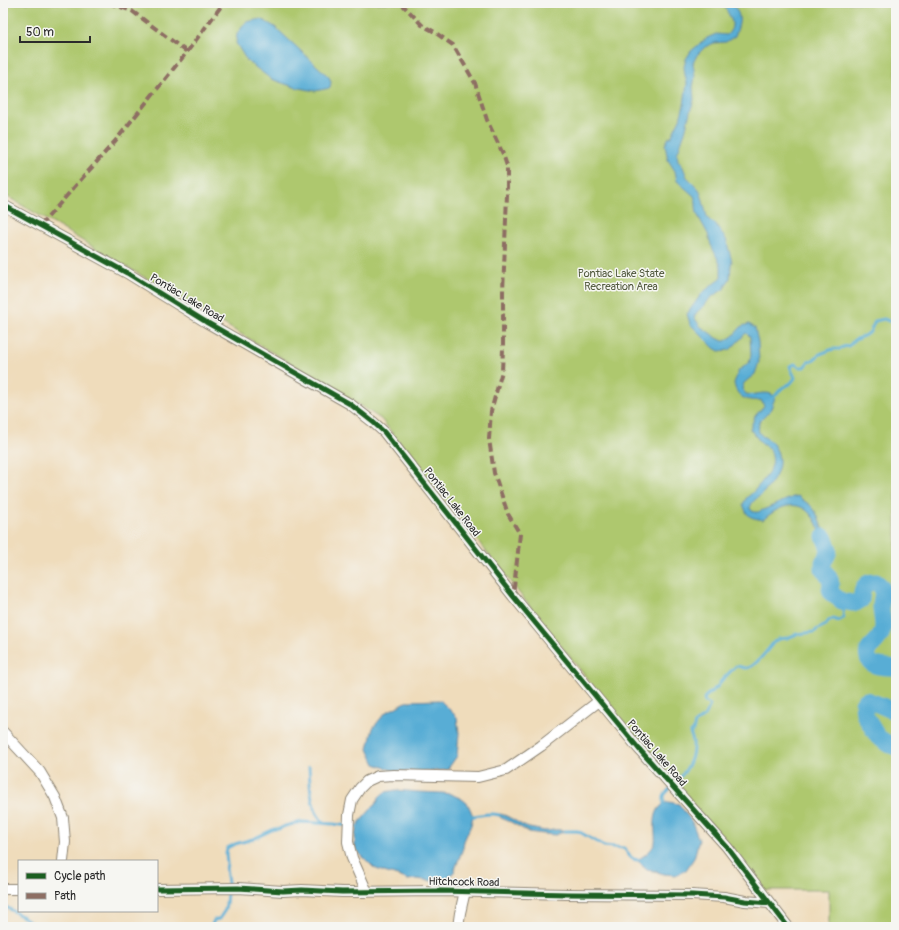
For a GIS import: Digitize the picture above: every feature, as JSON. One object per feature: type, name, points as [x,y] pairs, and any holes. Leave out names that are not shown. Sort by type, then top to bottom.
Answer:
[{"type":"street","name":"Pontiac Lake Road","points":[[3,205],[127,273],[206,322],[350,404],[384,432],[513,596],[639,749],[727,847],[788,927]]},
{"type":"street","points":[[367,892],[352,858],[348,842],[349,815],[352,800],[367,781],[378,776],[393,775],[478,777],[506,770],[542,746],[599,701]]},
{"type":"street","points":[[3,732],[40,772],[55,797],[63,818],[64,860]]},
{"type":"street","name":"Hitchcock Road","points":[[158,889],[238,888],[283,891],[465,891],[567,894],[692,895],[769,903]]},
{"type":"street","points":[[3,889],[18,889]]},
{"type":"street","points":[[458,927],[465,891]]},
{"type":"green space","name":"Pontiac Lake State Recreation Area","points":[[3,3],[896,3],[896,927],[829,927],[829,890],[765,890],[593,686],[381,419],[331,387],[3,194]]},
{"type":"water","points":[[724,3],[732,3],[736,9],[739,17],[738,27],[735,36],[726,42],[714,43],[705,47],[697,55],[693,63],[695,77],[693,87],[694,100],[677,154],[678,160],[687,177],[699,189],[707,217],[710,221],[716,224],[726,239],[732,262],[730,278],[724,289],[710,298],[694,317],[700,326],[723,341],[733,336],[742,326],[749,324],[755,328],[758,342],[759,362],[755,374],[744,383],[742,389],[746,394],[768,393],[772,394],[775,398],[770,411],[759,422],[759,432],[771,441],[778,453],[779,461],[774,480],[753,502],[750,509],[754,512],[758,512],[798,496],[811,506],[815,512],[832,547],[833,554],[826,558],[823,539],[821,538],[820,531],[814,518],[799,506],[787,506],[780,508],[763,520],[752,517],[746,512],[743,504],[747,497],[757,488],[767,475],[773,460],[770,449],[762,444],[750,429],[755,416],[764,406],[761,400],[743,398],[737,392],[734,383],[739,370],[749,363],[751,355],[750,337],[746,333],[730,350],[719,351],[714,348],[690,324],[687,314],[702,293],[721,278],[721,266],[711,245],[708,234],[697,214],[694,196],[677,181],[675,171],[668,160],[665,145],[680,119],[684,105],[687,83],[684,67],[686,59],[691,51],[707,38],[716,34],[727,35],[732,28],[732,23]]},
{"type":"water","points":[[261,19],[275,27],[329,77],[331,82],[330,88],[315,91],[294,87],[271,79],[247,61],[236,43],[237,34],[246,22]]},
{"type":"water","points":[[440,700],[457,717],[459,733],[457,756],[447,770],[420,772],[394,771],[375,764],[368,749],[373,728],[385,713],[408,701]]},
{"type":"water","points":[[396,790],[451,794],[462,799],[468,804],[473,816],[471,825],[454,872],[446,879],[433,881],[416,879],[408,880],[374,868],[356,850],[355,834],[359,823],[378,801],[379,797],[385,792]]},
{"type":"water","points":[[669,802],[679,804],[692,822],[699,840],[694,858],[686,870],[676,875],[664,874],[647,869],[637,860],[647,854],[654,845],[656,814],[661,806]]},
{"type":"water","points":[[500,814],[529,828],[545,831],[564,831],[556,835],[528,832],[501,818],[499,815]]},
{"type":"waterway","points":[[774,397],[782,388],[791,383],[795,378],[790,366],[795,364],[799,367],[804,367],[808,362],[812,361],[820,354],[833,349],[840,349],[848,346],[854,340],[870,332],[875,321],[884,319],[896,324]]},
{"type":"waterway","points":[[824,537],[829,550],[823,562],[823,569],[830,579],[830,589],[832,594],[843,602],[856,603],[861,600],[862,592],[866,584],[876,582],[881,587],[883,592],[881,607],[883,629],[880,637],[868,650],[867,656],[873,664],[896,668]]},
{"type":"waterway","points":[[664,805],[665,794],[676,783],[689,765],[693,750],[693,742],[690,733],[693,731],[695,723],[705,716],[710,705],[705,702],[705,697],[718,686],[736,666],[746,668],[753,665],[778,639],[787,638],[797,634],[814,632],[826,625],[830,620],[834,619],[838,621],[844,618],[843,614],[845,602]]},
{"type":"waterway","points":[[896,709],[891,710],[866,700],[863,704],[864,714],[878,737],[896,747]]},
{"type":"waterway","points":[[309,767],[313,801],[316,812],[323,823]]},
{"type":"waterway","points":[[473,816],[489,814],[499,815]]},
{"type":"waterway","points":[[211,927],[214,920],[219,919],[225,910],[228,882],[226,869],[227,848],[253,839],[274,829],[279,829],[301,822],[358,827]]},
{"type":"waterway","points":[[564,831],[578,831],[604,846],[624,848],[632,858],[640,860]]},
{"type":"waterway","points":[[3,905],[28,920],[34,927]]},
{"type":"marked path","points":[[109,3],[132,11],[187,52]]},
{"type":"marked path","points":[[40,226],[116,140],[187,52],[222,5],[226,3]]},
{"type":"marked path","points":[[401,3],[422,25],[453,45],[475,83],[487,120],[507,166],[502,371],[491,411],[489,439],[494,473],[508,514],[520,534],[513,596]]},
{"type":"cycle path","points":[[3,205],[127,273],[206,322],[350,404],[384,432],[513,596],[639,749],[727,847],[788,927]]},
{"type":"cycle path","points":[[158,889],[238,888],[283,891],[302,890],[342,892],[440,891],[692,895],[724,897],[769,903]]}]
